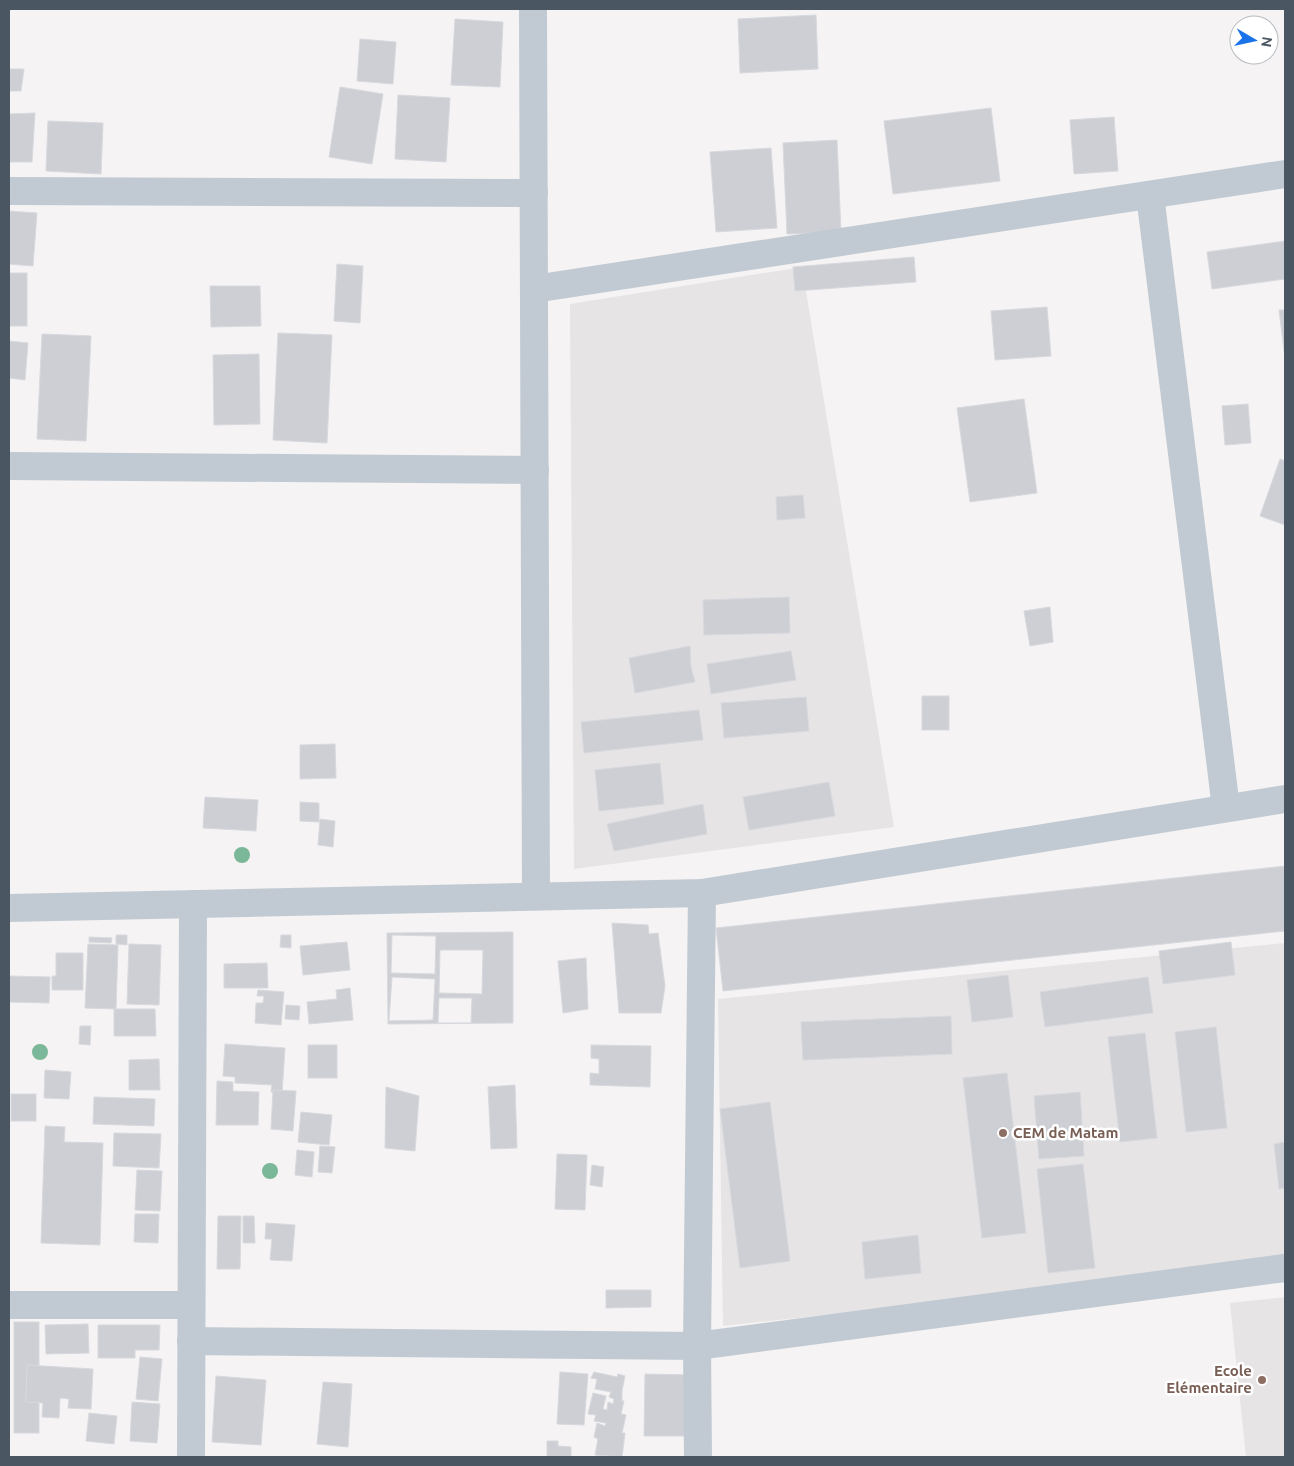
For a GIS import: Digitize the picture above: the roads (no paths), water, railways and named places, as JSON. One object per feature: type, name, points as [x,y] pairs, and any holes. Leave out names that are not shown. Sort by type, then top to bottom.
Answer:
[{"type":"street","points":[[534,9],[536,896]]},
{"type":"street","points":[[534,289],[1285,174]]},
{"type":"street","points":[[9,191],[534,192]]},
{"type":"street","points":[[1150,195],[1226,808]]},
{"type":"street","points":[[9,466],[535,470]]},
{"type":"street","points":[[9,908],[702,893],[1285,799]]},
{"type":"street","points":[[698,1457],[697,1346],[702,893]]},
{"type":"street","points":[[191,1457],[192,904]]},
{"type":"street","points":[[191,1341],[697,1346],[1285,1268]]},
{"type":"street","points":[[9,1304],[191,1305]]},
{"type":"place","name":"CEM de Matam","points":[[1003,1133]]},
{"type":"place","name":"Ecole Elémentaire","points":[[1262,1380]]}]
